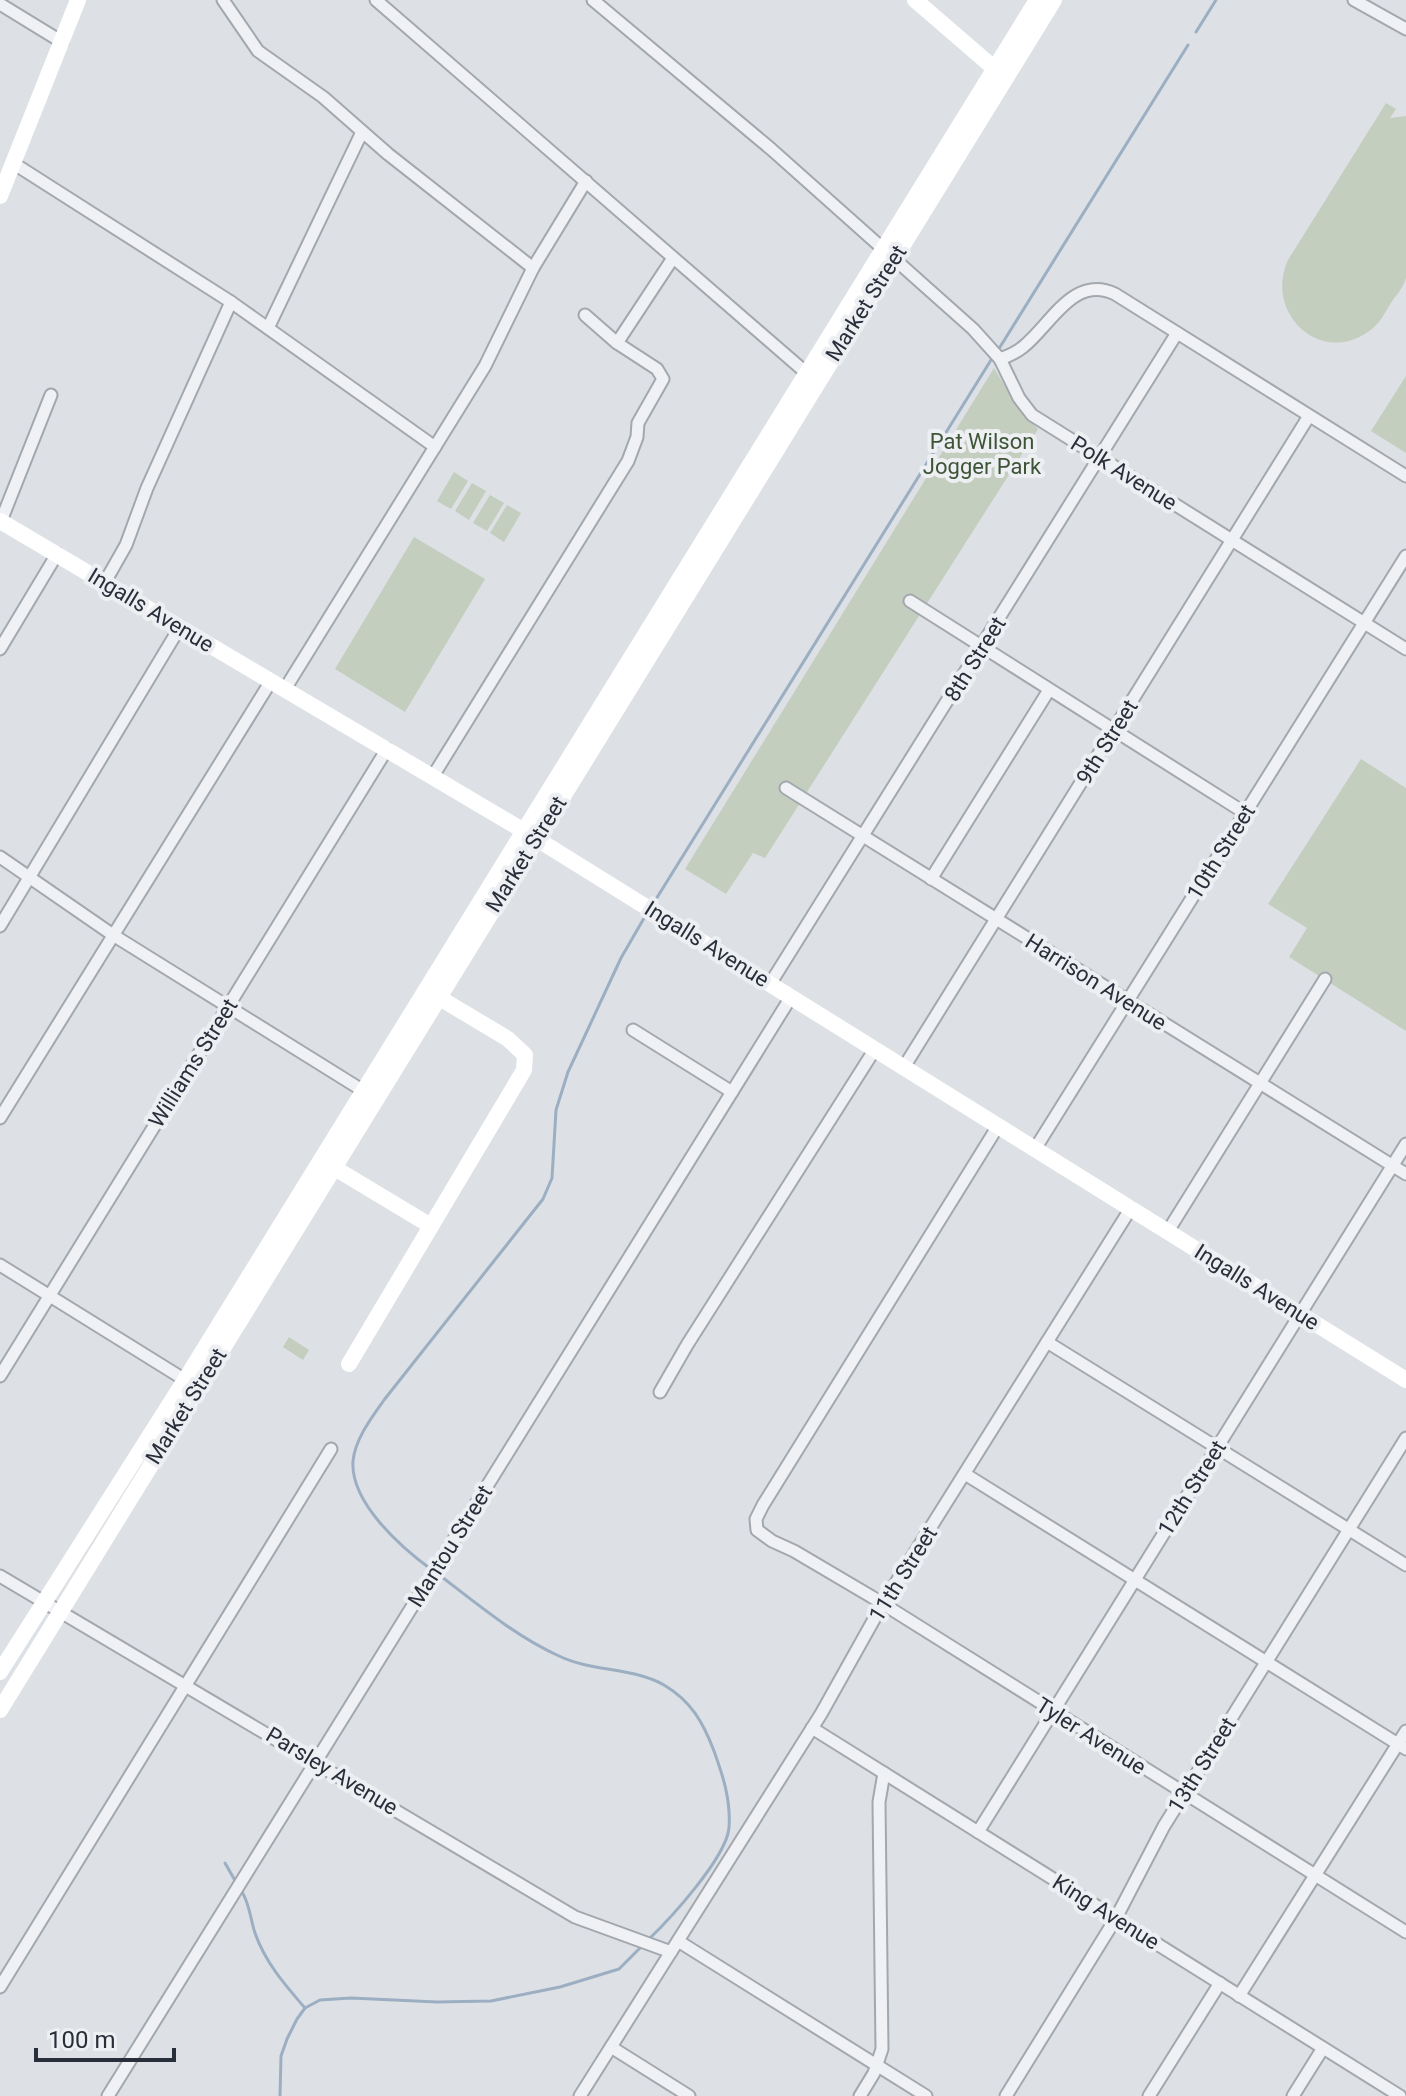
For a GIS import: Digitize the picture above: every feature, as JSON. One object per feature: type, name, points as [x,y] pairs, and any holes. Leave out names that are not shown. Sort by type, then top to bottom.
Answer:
[{"type":"street","points":[[0,196],[78,0]]},
{"type":"street","points":[[223,0],[258,51],[323,97],[362,132],[533,268]]},
{"type":"street","points":[[376,0],[812,378]]},
{"type":"street","name":"Polk Avenue","points":[[593,0],[771,149],[973,329],[1000,359],[1026,409],[1043,423],[1406,649]]},
{"type":"street","points":[[915,0],[1000,73]]},
{"type":"street","name":"Market Street","points":[[1000,73],[1037,0]]},
{"type":"street","name":"Market Street","points":[[0,1710],[61,1612],[191,1383],[1000,73],[1054,0]]},
{"type":"street","points":[[1354,0],[1406,29]]},
{"type":"street","points":[[0,4],[62,42]]},
{"type":"street","points":[[268,328],[362,132]]},
{"type":"street","points":[[13,163],[231,302],[435,447]]},
{"type":"street","points":[[0,1118],[113,935],[435,447],[500,339],[533,268],[586,181]]},
{"type":"street","points":[[617,343],[673,258]]},
{"type":"street","points":[[1000,359],[1023,347],[1060,307],[1079,293],[1102,289],[1115,294],[1406,476]]},
{"type":"street","points":[[105,582],[126,545],[147,488],[231,302]]},
{"type":"street","points":[[433,776],[628,461],[641,417],[663,379],[657,369],[617,343],[585,315]]},
{"type":"street","name":"8th Street","points":[[770,984],[1177,333]]},
{"type":"street","points":[[0,521],[51,395]]},
{"type":"street","name":"9th Street","points":[[904,1067],[1309,416]]},
{"type":"street","name":"Ingalls Avenue","points":[[0,521],[530,834],[1406,1380]]},
{"type":"street","points":[[0,649],[57,554]]},
{"type":"street","name":"10th Street","points":[[1035,1149],[1406,556]]},
{"type":"street","points":[[910,601],[1245,813]]},
{"type":"street","points":[[0,926],[180,627]]},
{"type":"street","points":[[931,879],[1049,690]]},
{"type":"street","name":"Williams Street","points":[[0,1376],[387,749]]},
{"type":"street","name":"Harrison Avenue","points":[[786,788],[1406,1174]]},
{"type":"street","name":"Market Street","points":[[0,1672],[333,1167],[369,1095],[438,997],[530,834]]},
{"type":"street","points":[[0,857],[113,935],[369,1095]]},
{"type":"street","points":[[1168,1231],[1325,979]]},
{"type":"street","points":[[349,1364],[524,1070],[525,1055],[508,1039],[438,997]]},
{"type":"street","name":"Mantou Street","points":[[108,2096],[791,997]]},
{"type":"street","points":[[633,1030],[732,1092]]},
{"type":"street","points":[[660,1392],[875,1049]]},
{"type":"street","name":"Tyler Avenue","points":[[998,1126],[774,1488],[756,1519],[757,1530],[817,1564],[1406,1932]]},
{"type":"street","name":"12th Street","points":[[978,1832],[1406,1144]]},
{"type":"street","points":[[333,1167],[431,1226]]},
{"type":"street","name":"11th Street","points":[[580,2096],[674,1946],[735,1840],[812,1728],[882,1605],[1131,1208]]},
{"type":"street","points":[[0,1265],[191,1383]]},
{"type":"street","points":[[1047,1342],[1406,1565]]},
{"type":"street","name":"13th Street","points":[[1006,2096],[1116,1918],[1183,1794],[1406,1438]]},
{"type":"street","points":[[0,1987],[331,1449]]},
{"type":"street","points":[[965,1474],[1402,1747]]},
{"type":"street","name":"Parsley Avenue","points":[[0,1576],[575,1917],[657,1945],[674,1946],[926,2096]]},
{"type":"street","name":"King Avenue","points":[[812,1728],[1400,2096]]},
{"type":"street","points":[[1239,1996],[1402,1747],[1406,1731]]},
{"type":"street","points":[[860,2096],[877,2066],[884,2026],[879,1802],[884,1773]]},
{"type":"street","points":[[1149,2096],[1220,1983]]},
{"type":"street","points":[[611,2047],[689,2096]]},
{"type":"street","points":[[1293,2096],[1323,2048]]},
{"type":"green space","points":[[1386,103],[1396,109],[1390,118],[1406,116],[1406,277],[1381,319],[1368,332],[1350,341],[1331,342],[1315,338],[1290,315],[1283,298],[1283,279],[1288,260]]},
{"type":"green space","name":"Pat Wilson Jogger Park","points":[[994,368],[1021,413],[1038,429],[765,858],[753,853],[726,894],[685,869]]},
{"type":"green space","points":[[1406,376],[1406,453],[1371,431]]},
{"type":"green space","points":[[454,472],[468,481],[451,509],[437,501]]},
{"type":"green space","points":[[472,483],[486,491],[469,520],[455,511]]},
{"type":"green space","points":[[490,495],[504,503],[487,531],[473,523]]},
{"type":"green space","points":[[507,505],[521,513],[504,542],[490,533]]},
{"type":"green space","points":[[414,537],[485,579],[405,712],[335,669]]},
{"type":"green space","points":[[1361,759],[1406,788],[1406,1031],[1289,957],[1307,928],[1268,904]]},
{"type":"green space","points":[[289,1337],[309,1350],[303,1360],[283,1347]]},
{"type":"waterway","points":[[1196,32],[1216,0]]},
{"type":"waterway","points":[[1000,347],[1188,45]]},
{"type":"waterway","points":[[653,904],[991,360]]},
{"type":"waterway","points":[[432,1570],[393,1537],[369,1508],[354,1477],[353,1461],[357,1445],[384,1400],[543,1199],[552,1178],[556,1110],[568,1072],[621,958],[647,913]]},
{"type":"waterway","points":[[438,1574],[511,1629],[559,1656],[585,1665],[639,1675],[664,1685],[689,1705],[700,1722],[714,1751],[728,1798],[726,1841],[683,1903],[648,1940]]},
{"type":"waterway","points":[[225,1863],[237,1884]]},
{"type":"waterway","points":[[241,1890],[264,1954],[305,2008]]},
{"type":"waterway","points":[[280,2096],[281,2056],[287,2039],[305,2008],[320,2000],[491,2001],[560,1987],[619,1969],[642,1946]]}]
